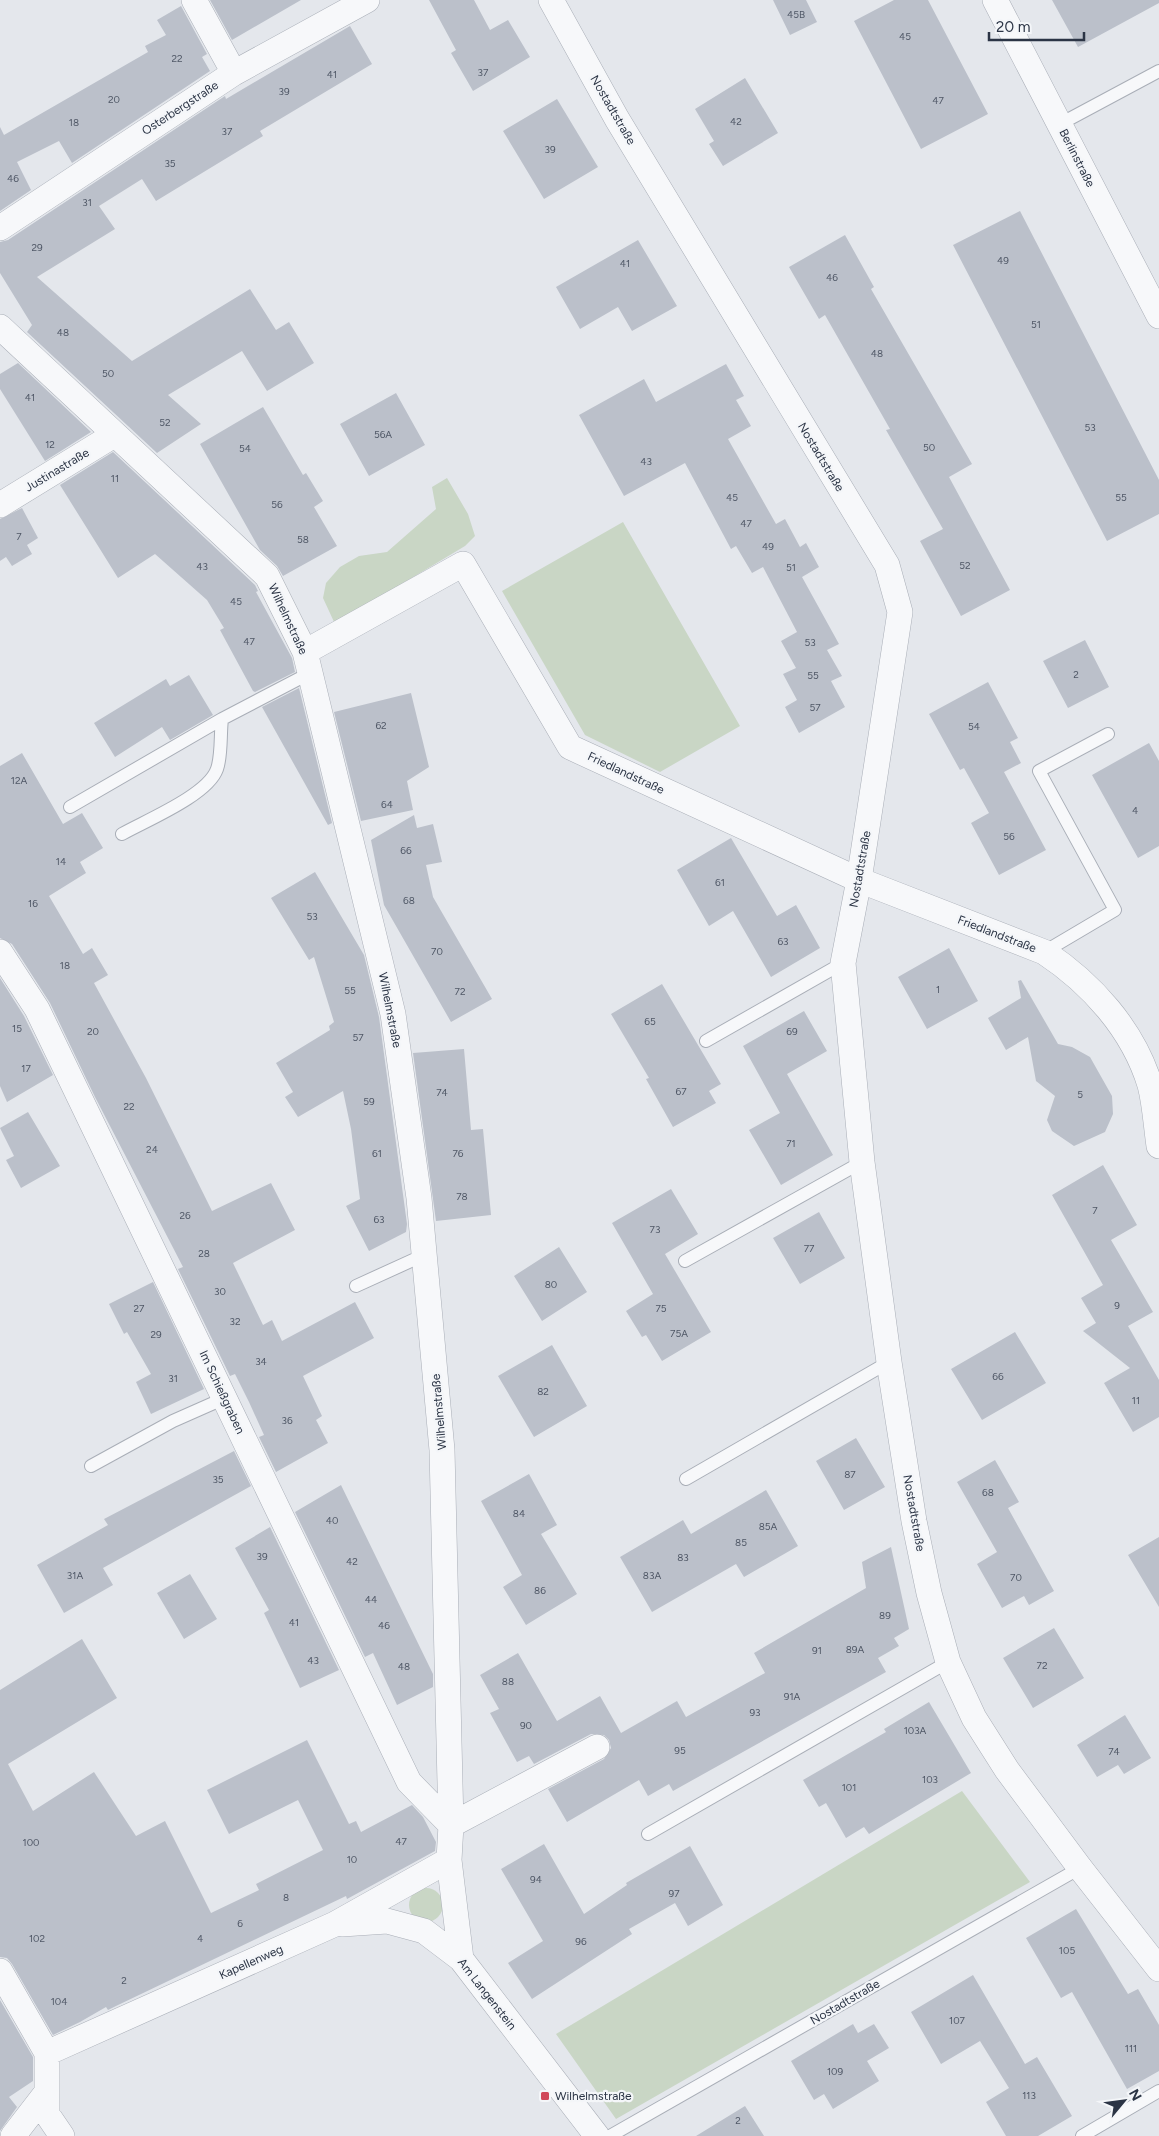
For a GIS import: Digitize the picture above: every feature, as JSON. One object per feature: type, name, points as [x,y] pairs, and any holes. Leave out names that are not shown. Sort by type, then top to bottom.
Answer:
[{"type":"street","points":[[194,0],[234,73]]},
{"type":"street","name":"Osterbergstraße","points":[[0,228],[234,73],[367,0]]},
{"type":"street","name":"Nostadtstraße","points":[[551,0],[617,119],[887,565],[900,612],[859,880],[843,963],[862,1162],[916,1530],[929,1593],[948,1662],[974,1718],[1007,1770],[1159,1969]]},
{"type":"street","name":"Berlinstraße","points":[[995,0],[1159,316]]},
{"type":"street","name":"Wilhelmstraße","points":[[0,327],[267,576],[308,662],[393,1014],[418,1198],[442,1450],[451,1825],[449,1860],[461,1959]]},
{"type":"street","name":"Justinastraße","points":[[0,505],[114,435]]},
{"type":"street","name":"Friedlandstraße","points":[[308,662],[463,564],[570,747],[859,880],[1044,952],[1070,969],[1091,988],[1134,1048],[1150,1085],[1159,1146]]},
{"type":"street","name":"Im Schießgraben","points":[[0,952],[37,1009],[409,1782],[451,1825]]},
{"type":"street","points":[[451,1825],[597,1747]]},
{"type":"street","name":"Kapellenweg","points":[[48,2053],[335,1924],[449,1860]]},
{"type":"street","name":"Am Langenstein","points":[[335,1924],[387,1921],[424,1931],[461,1959],[598,2136]]},
{"type":"street","points":[[0,1970],[48,2053],[47,2114],[62,2136]]},
{"type":"street","points":[[14,2136],[47,2092]]},
{"type":"lane","points":[[1060,124],[1159,71]]},
{"type":"lane","points":[[70,807],[222,719],[308,662]]},
{"type":"lane","points":[[122,834],[200,792],[212,781],[218,768],[222,719]]},
{"type":"lane","name":"Friedlandstraße","points":[[1044,952],[1115,910],[1039,771],[1108,734]]},
{"type":"lane","points":[[706,1041],[843,963]]},
{"type":"lane","points":[[685,1260],[862,1162]]},
{"type":"lane","points":[[356,1286],[424,1255]]},
{"type":"lane","points":[[686,1479],[890,1362]]},
{"type":"lane","points":[[91,1466],[173,1421],[225,1398]]},
{"type":"lane","points":[[648,1834],[948,1662]]},
{"type":"lane","name":"Nostadtstraße","points":[[610,2136],[1080,1868]]},
{"type":"lane","points":[[1082,2136],[1159,2091]]},
{"type":"green space","points":[[447,478],[468,514],[475,536],[465,546],[335,624],[323,598],[326,583],[340,567],[359,556],[387,552],[436,509],[432,487]]},
{"type":"green space","points":[[623,522],[740,726],[660,772],[585,735],[502,591]]},
{"type":"green space","points":[[962,1791],[1030,1882],[616,2119],[556,2034]]},
{"type":"green space","points":[[426,1888],[438,1893],[443,1905],[438,1917],[426,1922],[414,1917],[409,1905],[414,1893]]},
{"type":"building","points":[[210,0],[301,0],[232,40]]},
{"type":"building","points":[[429,0],[474,0],[490,30],[508,20],[530,57],[473,91],[451,53],[456,50]]},
{"type":"building","points":[[773,0],[806,0],[817,22],[790,35]]},
{"type":"building","points":[[894,0],[928,0],[988,114],[921,149],[854,21]]},
{"type":"building","points":[[1052,0],[1159,0],[1159,3],[1078,47]]},
{"type":"building","points":[[181,6],[207,54],[202,57],[210,71],[72,163],[59,141],[17,162],[31,190],[0,211],[0,127],[4,135],[148,52],[145,46],[166,35],[157,20]]},
{"type":"building","points":[[350,26],[372,64],[260,131],[263,136],[156,201],[142,179],[99,206],[115,229],[37,277],[132,361],[250,289],[276,330],[289,322],[314,363],[267,391],[242,351],[168,395],[201,424],[157,453],[27,332],[32,325],[0,273],[0,242],[8,240],[225,96],[226,99]]},
{"type":"building","points":[[745,78],[778,133],[723,166],[709,144],[714,141],[695,109]]},
{"type":"building","points":[[557,99],[598,167],[544,199],[503,131]]},
{"type":"building","points":[[1020,211],[1159,480],[1159,514],[1107,541],[953,245]]},
{"type":"building","points":[[845,235],[874,287],[871,289],[972,464],[949,477],[1010,590],[961,616],[920,541],[943,529],[886,430],[890,429],[825,315],[819,319],[789,267]]},
{"type":"building","points":[[638,240],[677,306],[632,331],[618,307],[580,329],[556,287]]},
{"type":"building","points":[[18,363],[91,432],[45,461],[0,389],[0,374]]},
{"type":"building","points":[[726,364],[744,396],[736,400],[751,426],[728,439],[776,524],[785,519],[800,547],[806,543],[819,567],[802,577],[839,644],[827,650],[842,676],[831,681],[845,707],[799,733],[785,707],[797,700],[783,674],[796,668],[781,641],[797,632],[763,567],[752,573],[736,546],[731,549],[685,463],[624,496],[579,415],[644,379],[656,402]]},
{"type":"building","points":[[396,393],[425,445],[369,476],[340,424]]},
{"type":"building","points":[[263,407],[303,475],[306,473],[323,501],[314,507],[337,546],[283,576],[277,566],[260,550],[200,444]]},
{"type":"building","points":[[113,452],[255,585],[258,591],[256,592],[292,658],[295,672],[255,692],[253,691],[220,630],[224,628],[207,600],[155,554],[118,578],[60,485]]},
{"type":"building","points":[[22,508],[38,538],[27,545],[32,554],[12,566],[6,557],[0,561],[0,519]]},
{"type":"building","points":[[1085,640],[1109,687],[1068,708],[1043,661]]},
{"type":"building","points":[[189,675],[213,715],[170,740],[162,727],[115,757],[94,723],[166,679],[170,686]]},
{"type":"building","points":[[988,682],[1018,738],[1010,742],[1021,763],[1004,772],[1046,850],[999,875],[971,823],[989,813],[964,768],[960,770],[929,714]]},
{"type":"building","points":[[299,688],[332,823],[328,825],[262,707]]},
{"type":"building","points":[[411,693],[429,767],[407,781],[413,810],[361,821],[334,712]]},
{"type":"building","points":[[1149,743],[1159,761],[1159,846],[1138,858],[1092,775]]},
{"type":"building","points":[[22,753],[63,824],[82,813],[103,848],[80,862],[86,873],[49,896],[83,954],[92,948],[108,975],[94,983],[146,1078],[212,1211],[271,1183],[295,1230],[233,1263],[263,1325],[272,1320],[282,1341],[355,1302],[374,1338],[303,1376],[322,1416],[316,1420],[328,1443],[276,1472],[259,1437],[264,1435],[249,1402],[235,1374],[230,1376],[178,1269],[183,1267],[95,1097],[50,1003],[12,944],[0,938],[0,766]]},
{"type":"building","points":[[414,815],[417,828],[433,824],[442,862],[426,865],[433,897],[492,999],[451,1022],[384,905],[371,840]]},
{"type":"building","points":[[731,838],[777,916],[796,905],[820,948],[771,977],[733,911],[709,926],[677,870]]},
{"type":"building","points":[[315,872],[364,955],[379,1017],[407,1224],[406,1232],[369,1251],[346,1206],[360,1199],[351,1129],[343,1091],[298,1117],[285,1097],[293,1092],[276,1063],[330,1030],[329,1026],[334,1022],[314,957],[309,960],[271,898]]},
{"type":"building","points":[[949,948],[978,1001],[927,1029],[898,977]]},
{"type":"building","points":[[0,978],[24,1016],[53,1075],[7,1102],[0,1086]]},
{"type":"building","points":[[1021,980],[1058,1044],[1072,1047],[1090,1057],[1112,1096],[1113,1114],[1105,1132],[1074,1146],[1052,1131],[1047,1120],[1055,1096],[1036,1081],[1028,1037],[1006,1050],[988,1018],[1021,998],[1018,981]]},
{"type":"building","points":[[662,984],[721,1084],[709,1091],[716,1103],[673,1127],[646,1079],[649,1078],[611,1014]]},
{"type":"building","points":[[804,1011],[827,1051],[787,1074],[833,1155],[781,1185],[749,1130],[780,1113],[743,1046]]},
{"type":"building","points":[[464,1049],[471,1130],[483,1129],[491,1215],[436,1221],[413,1053]]},
{"type":"building","points":[[28,1112],[60,1166],[21,1188],[6,1160],[14,1156],[0,1128]]},
{"type":"building","points":[[1103,1165],[1137,1225],[1111,1240],[1153,1312],[1128,1326],[1159,1380],[1159,1417],[1133,1432],[1104,1383],[1130,1368],[1083,1331],[1096,1323],[1081,1298],[1103,1285],[1052,1195]]},
{"type":"building","points":[[671,1189],[698,1234],[665,1254],[711,1332],[662,1361],[646,1335],[642,1337],[626,1311],[653,1294],[612,1223]]},
{"type":"building","points":[[819,1212],[845,1258],[800,1284],[773,1238]]},
{"type":"building","points":[[559,1247],[587,1292],[542,1321],[514,1276]]},
{"type":"building","points":[[153,1282],[204,1389],[151,1414],[136,1382],[151,1374],[127,1332],[124,1334],[109,1304]]},
{"type":"building","points":[[1015,1332],[1046,1383],[982,1420],[951,1369]]},
{"type":"building","points":[[552,1345],[587,1406],[534,1437],[498,1376]]},
{"type":"building","points":[[856,1438],[885,1487],[844,1510],[816,1461]]},
{"type":"building","points":[[234,1451],[251,1486],[103,1568],[113,1585],[64,1613],[37,1565],[108,1525],[104,1519]]},
{"type":"building","points":[[995,1460],[1019,1502],[1008,1508],[1054,1591],[1029,1605],[1024,1596],[1002,1608],[977,1564],[997,1552],[957,1482]]},
{"type":"building","points":[[529,1474],[557,1525],[541,1534],[577,1594],[526,1625],[503,1587],[522,1575],[481,1501]]},
{"type":"building","points":[[341,1485],[433,1674],[433,1687],[397,1705],[373,1653],[365,1657],[295,1512]]},
{"type":"building","points":[[766,1490],[798,1546],[744,1577],[736,1564],[652,1612],[620,1557],[683,1520],[691,1534]]},
{"type":"building","points":[[270,1527],[339,1670],[300,1688],[264,1613],[269,1610],[235,1548]]},
{"type":"building","points":[[1159,1537],[1159,1607],[1128,1555]]},
{"type":"building","points":[[891,1547],[909,1629],[894,1638],[899,1646],[878,1658],[886,1672],[673,1791],[669,1784],[648,1796],[639,1780],[567,1822],[548,1789],[604,1759],[611,1748],[609,1740],[604,1735],[591,1734],[534,1764],[529,1756],[517,1762],[490,1713],[499,1709],[480,1675],[518,1653],[557,1721],[600,1696],[621,1733],[677,1701],[686,1717],[765,1673],[754,1653],[866,1588],[862,1562]]},
{"type":"building","points":[[190,1574],[217,1619],[184,1639],[157,1593]]},
{"type":"building","points":[[1054,1628],[1084,1678],[1033,1708],[1003,1658]]},
{"type":"building","points":[[82,1639],[117,1698],[8,1764],[33,1811],[94,1772],[136,1836],[165,1821],[211,1913],[259,1890],[256,1884],[323,1850],[298,1800],[229,1834],[207,1790],[307,1740],[349,1824],[356,1821],[361,1832],[412,1805],[423,1817],[436,1842],[435,1851],[347,1899],[346,1896],[108,2010],[106,2007],[53,2035],[12,1964],[7,1958],[0,1957],[0,1690]]},
{"type":"building","points":[[929,1702],[971,1773],[869,1834],[864,1827],[846,1838],[826,1803],[819,1807],[803,1780],[886,1732],[884,1729]]},
{"type":"building","points":[[1125,1715],[1151,1758],[1124,1774],[1118,1765],[1097,1777],[1077,1745]]},
{"type":"building","points":[[544,1844],[584,1914],[627,1885],[626,1883],[690,1846],[723,1905],[688,1926],[675,1903],[629,1929],[632,1934],[532,1999],[508,1963],[543,1941],[501,1869]]},
{"type":"building","points":[[1076,1909],[1128,1994],[1138,1989],[1159,2025],[1159,2071],[1127,2089],[1072,1992],[1061,1998],[1026,1938]]},
{"type":"building","points":[[973,1975],[1025,2064],[1037,2057],[1072,2116],[1038,2136],[1006,2136],[986,2102],[1009,2088],[980,2041],[941,2064],[911,2012]]},
{"type":"building","points":[[0,2000],[33,2057],[33,2081],[9,2097],[17,2107],[0,2131]]},
{"type":"building","points":[[853,2024],[858,2033],[874,2024],[889,2048],[867,2061],[879,2081],[833,2109],[824,2094],[814,2100],[791,2061]]},
{"type":"building","points":[[745,2106],[764,2136],[696,2136]]},
{"type":"place","name":"Wilhelmstraße","points":[[545,2096]]}]
